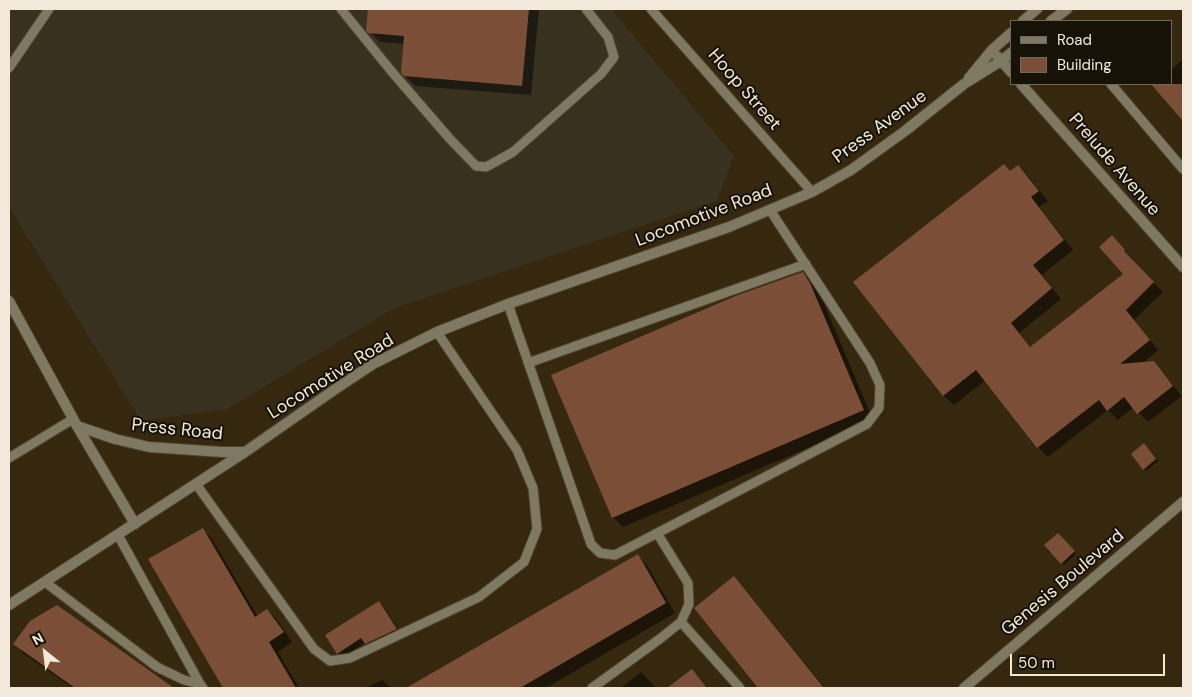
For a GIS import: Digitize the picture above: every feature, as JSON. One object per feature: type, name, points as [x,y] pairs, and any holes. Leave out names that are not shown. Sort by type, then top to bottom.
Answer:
[{"type":"street","points":[[1024,20],[1037,9]]},
{"type":"street","points":[[1052,20],[1067,9]]},
{"type":"street","name":"Press Avenue","points":[[964,84],[992,50],[1010,34]]},
{"type":"street","points":[[992,50],[1010,71]]},
{"type":"street","name":"Press Avenue","points":[[812,192],[851,170],[905,131],[964,84],[1010,54]]},
{"type":"street","name":"Prelude Avenue","points":[[1022,85],[1183,267]]},
{"type":"street","name":"Locomotive Road","points":[[9,605],[245,452],[373,364],[437,332],[508,304],[729,227],[812,192]]},
{"type":"street","points":[[9,302],[75,423],[135,524]]},
{"type":"street","name":"Press Road","points":[[75,423],[115,439],[149,447],[245,452]]},
{"type":"street","name":"Genesis Boulevard","points":[[964,688],[1183,502]]},
{"type":"lane","points":[[9,68],[49,9]]},
{"type":"lane","points":[[341,9],[450,139],[476,166],[486,167],[513,152],[601,74],[614,57],[608,37],[586,9]]},
{"type":"lane","name":"Hoop Street","points":[[651,9],[812,192]]},
{"type":"lane","points":[[1112,85],[1183,168]]},
{"type":"lane","points":[[508,304],[591,544],[600,553],[615,555],[867,424],[879,408],[880,385],[870,363],[770,210]]},
{"type":"lane","points":[[528,363],[806,264]]},
{"type":"lane","points":[[196,484],[314,649],[330,661],[350,658],[479,597],[524,562],[538,529],[533,488],[516,450],[437,332]]},
{"type":"lane","points":[[9,458],[75,423]]},
{"type":"lane","points":[[592,688],[681,622],[689,604],[688,583],[657,533]]},
{"type":"lane","points":[[118,535],[202,686]]},
{"type":"lane","points":[[45,582],[157,666],[184,680],[202,686]]},
{"type":"lane","points":[[681,622],[740,688]]},
{"type":"shaded area","points":[[9,9],[611,9],[734,156],[717,201],[395,308],[227,409],[141,421],[9,207]]},
{"type":"building","points":[[368,9],[529,9],[522,86],[404,76],[401,73],[404,36],[368,33],[366,30]]},
{"type":"building","points":[[1183,84],[1183,121],[1152,85]]},
{"type":"building","points":[[1004,164],[1010,171],[1018,165],[1039,191],[1031,197],[1064,240],[1033,265],[1052,288],[1011,323],[1030,347],[1123,274],[1099,247],[1112,235],[1124,251],[1154,282],[1126,310],[1150,340],[1120,364],[1154,361],[1173,386],[1137,414],[1124,397],[1107,411],[1099,400],[1037,448],[976,370],[943,396],[853,282]]},
{"type":"building","points":[[803,272],[810,283],[864,410],[612,518],[551,375],[738,295]]},
{"type":"building","points":[[1144,443],[1156,459],[1143,470],[1131,454]]},
{"type":"building","points":[[203,528],[255,617],[267,609],[284,632],[269,642],[296,688],[223,688],[148,559]]},
{"type":"building","points":[[1058,533],[1075,551],[1061,564],[1044,545]]},
{"type":"building","points":[[638,554],[666,603],[520,688],[406,688]]},
{"type":"building","points":[[734,576],[824,688],[758,688],[694,608]]},
{"type":"building","points":[[379,601],[397,629],[365,644],[361,638],[337,654],[325,635]]},
{"type":"building","points":[[57,605],[174,688],[75,688],[13,644],[30,621]]},
{"type":"building","points":[[692,669],[707,688],[667,688]]}]
